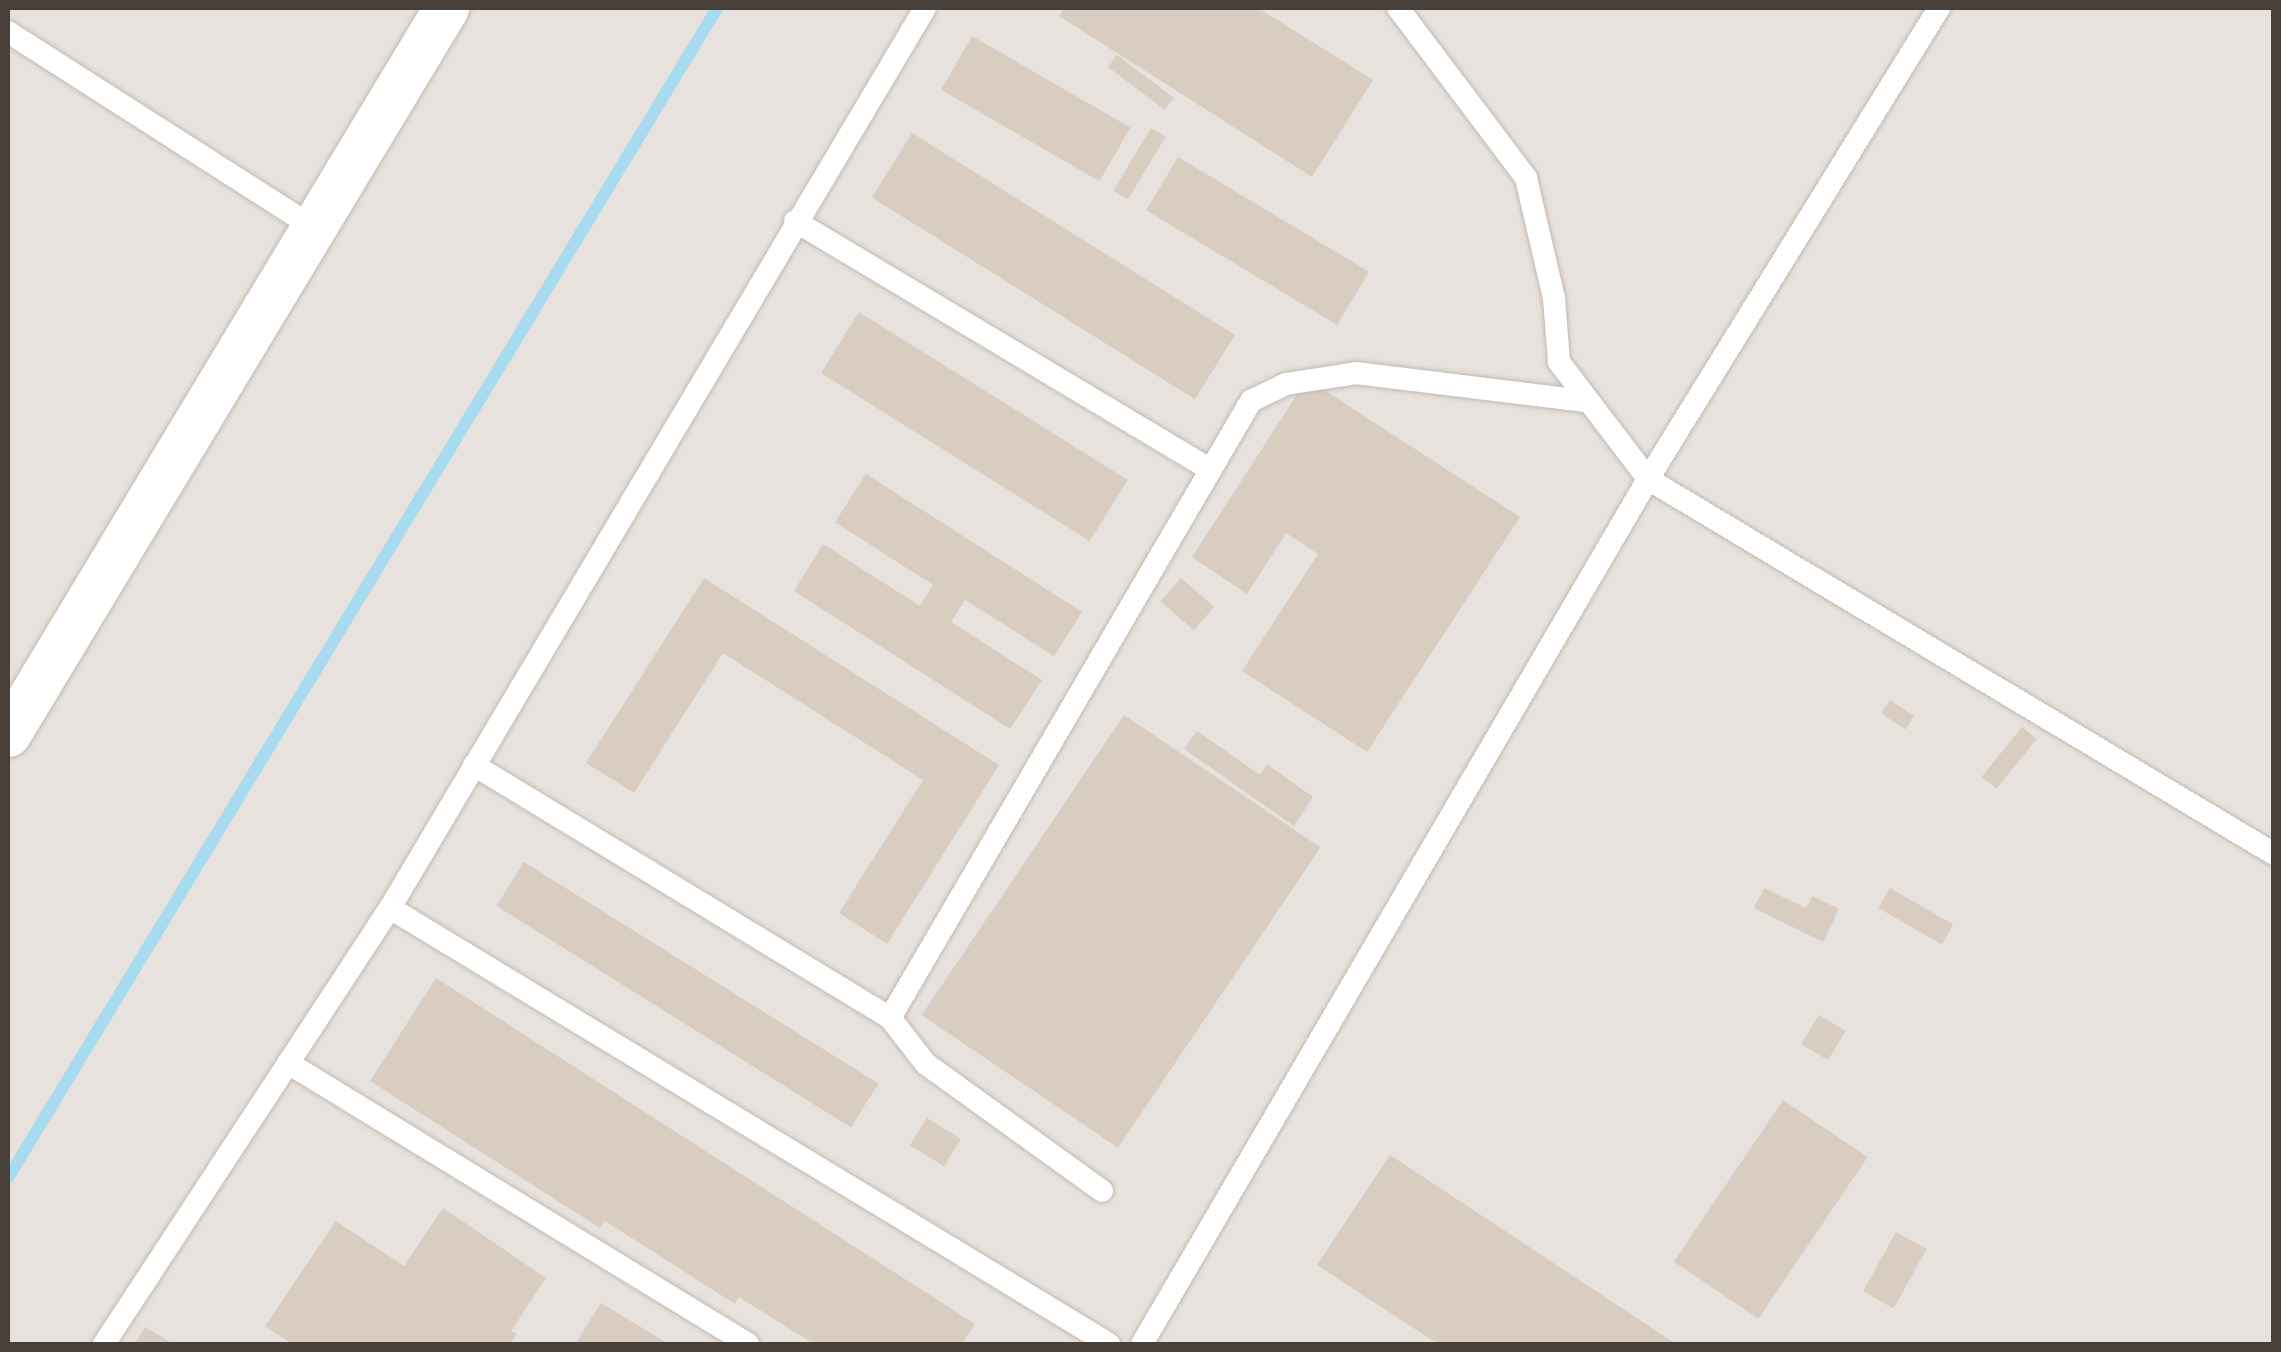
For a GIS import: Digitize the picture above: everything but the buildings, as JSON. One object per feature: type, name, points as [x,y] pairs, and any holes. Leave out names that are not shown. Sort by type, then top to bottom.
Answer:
[{"type":"street","points":[[8,734],[446,8]]},
{"type":"lane","points":[[104,1344],[390,908],[925,8]]},
{"type":"lane","points":[[1398,8],[1526,178],[1554,298],[1560,362],[1585,401],[1648,479],[2274,854]]},
{"type":"lane","points":[[1142,1344],[1648,479],[1939,8]]},
{"type":"lane","points":[[8,32],[313,228]]},
{"type":"lane","points":[[795,221],[1209,469]]},
{"type":"lane","points":[[890,1018],[1251,401],[1286,384],[1356,373],[1585,401]]},
{"type":"lane","points":[[474,765],[890,1018],[926,1064],[1102,1191]]},
{"type":"lane","points":[[390,908],[1109,1344]]},
{"type":"lane","points":[[288,1063],[748,1344]]},
{"type":"shaded area","points":[[8,8],[2273,8],[2273,1344],[8,1344]]},
{"type":"waterway","points":[[8,1178],[717,8]]}]
